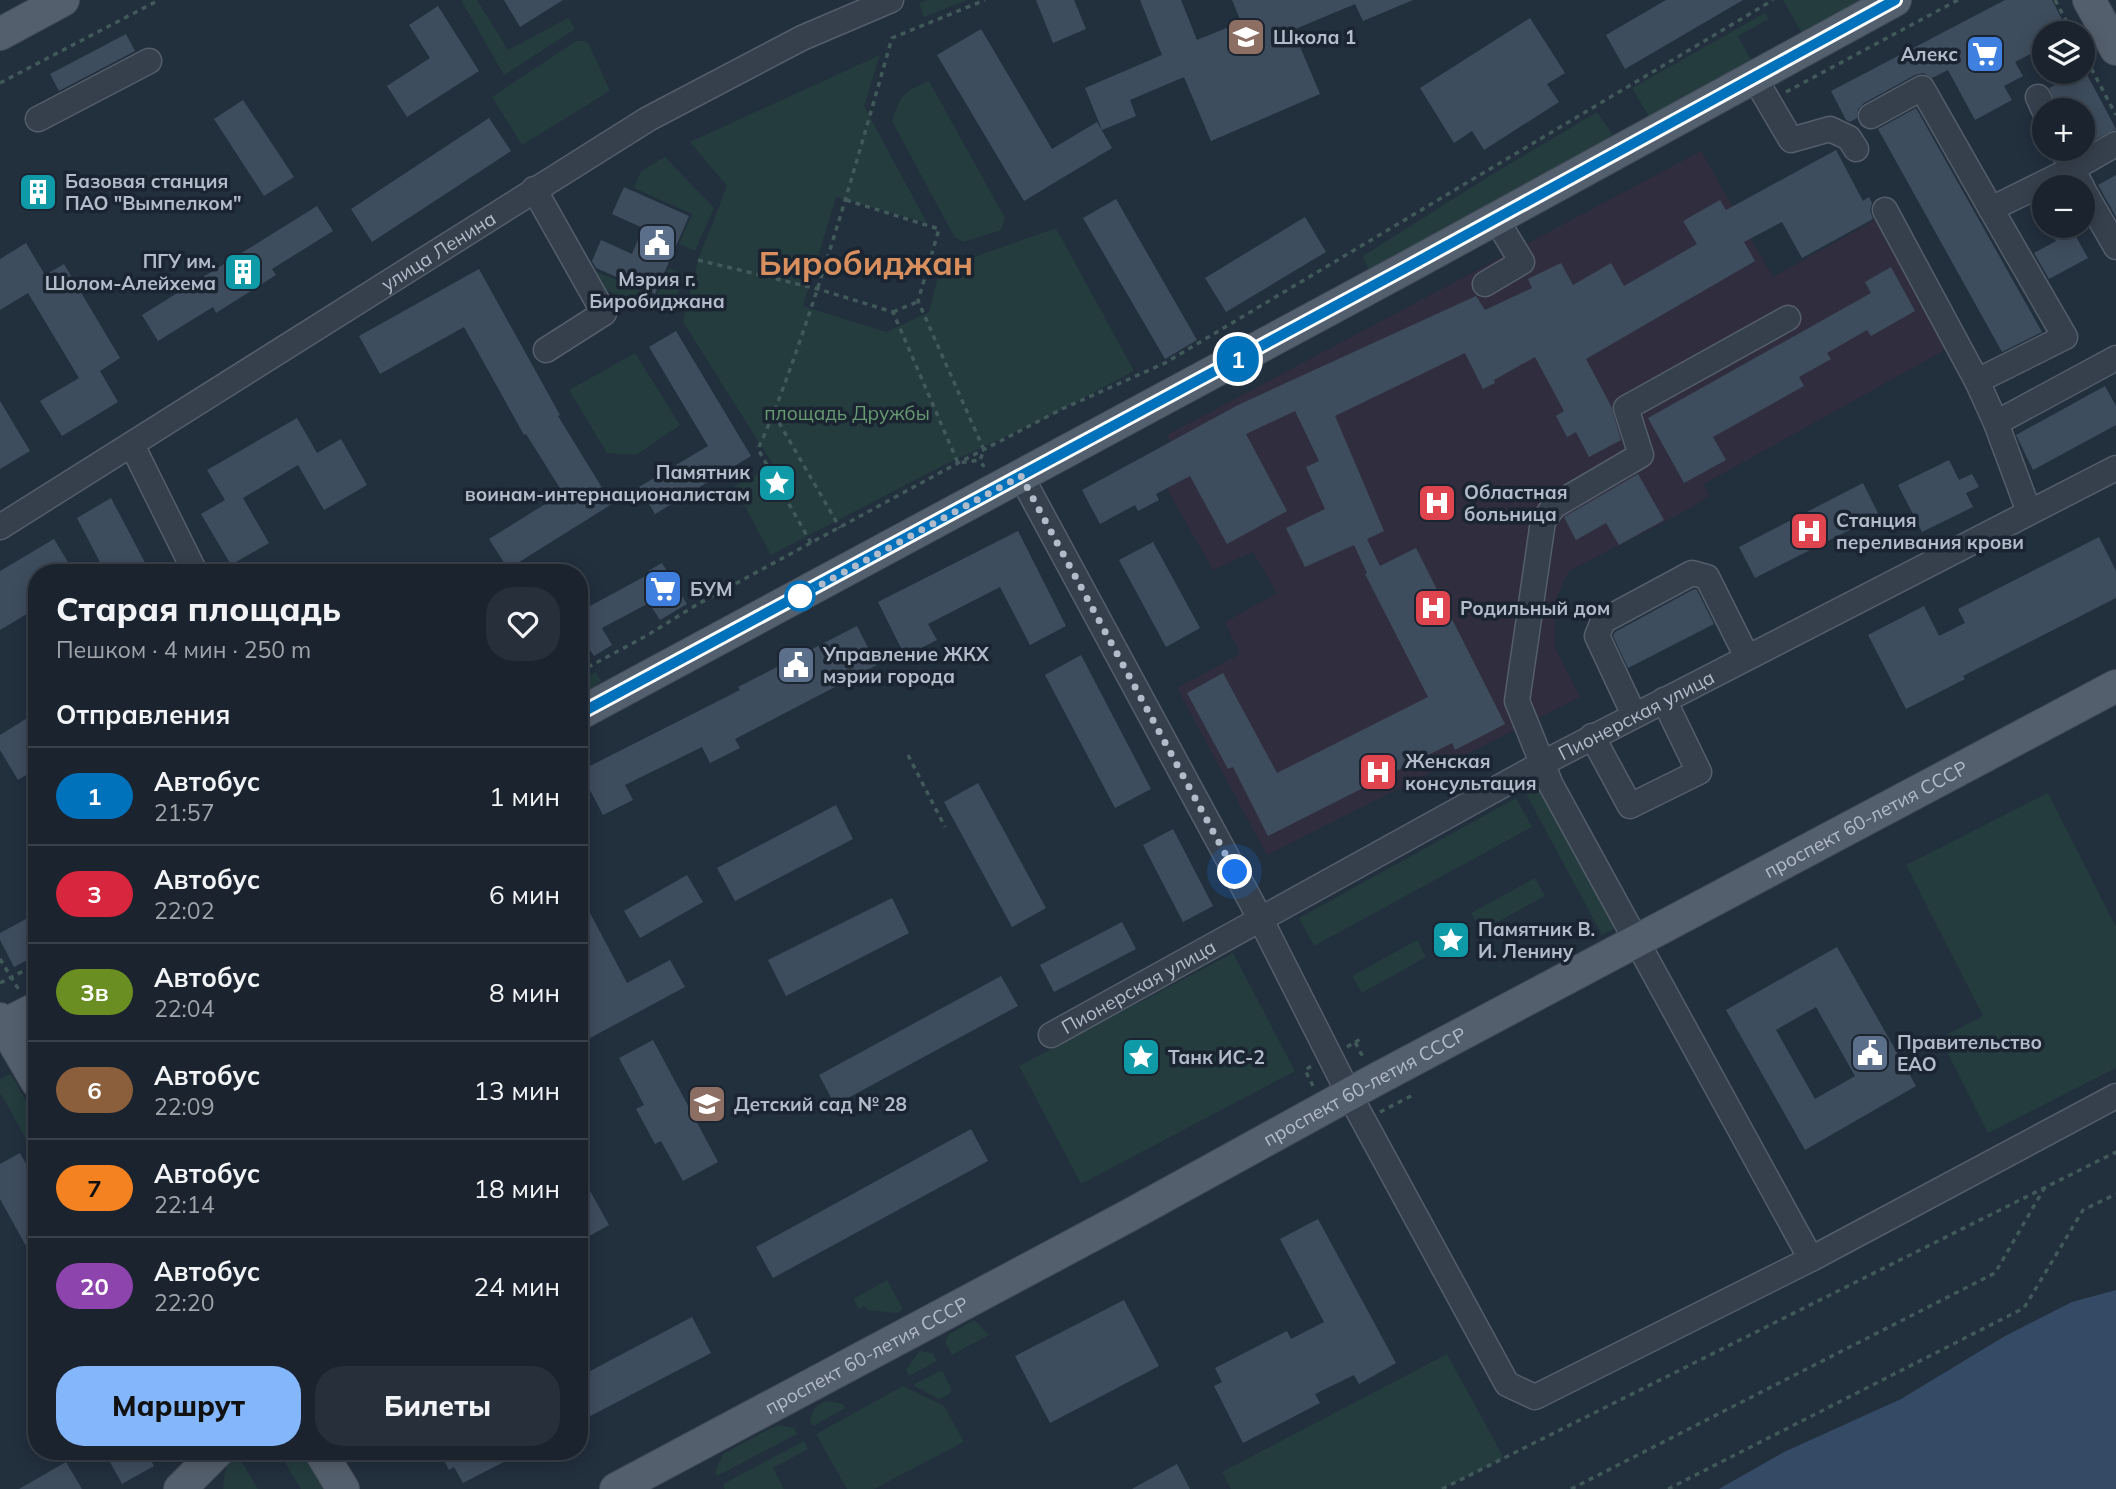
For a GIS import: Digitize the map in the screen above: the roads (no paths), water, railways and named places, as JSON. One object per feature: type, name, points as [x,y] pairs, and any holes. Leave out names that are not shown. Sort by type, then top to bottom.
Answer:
[{"type":"main road","points":[[0,34],[63,0]]},
{"type":"main road","points":[[588,709],[1496,219],[1761,89],[1895,0]]},
{"type":"main road","points":[[2089,0],[2116,49]]},
{"type":"main road","name":"проспект 60-летия СССР","points":[[615,1489],[2116,686]]},
{"type":"main road","points":[[28,1004],[1,1024],[28,1068]]},
{"type":"main road","points":[[180,1489],[207,1460]]},
{"type":"main road","points":[[210,1489],[213,1460]]},
{"type":"main road","points":[[325,1460],[343,1489]]},
{"type":"street","name":"улица Ленина","points":[[0,527],[648,119],[802,38],[891,0]]},
{"type":"street","points":[[38,119],[149,61]]},
{"type":"street","points":[[1871,116],[1922,88],[2065,337],[1978,382]]},
{"type":"street","points":[[1761,89],[1791,140],[1830,129],[1849,138],[1856,149]]},
{"type":"street","points":[[1991,209],[2075,173],[2116,144]]},
{"type":"street","points":[[2075,173],[2116,247]]},
{"type":"street","points":[[534,189],[604,313],[546,350]]},
{"type":"street","points":[[1885,210],[1978,382],[2029,512]]},
{"type":"street","points":[[1496,219],[1522,262],[1497,284]]},
{"type":"street","points":[[1788,318],[1626,408],[1641,454],[1554,506],[1544,521],[1517,701],[1551,785],[1811,1259]]},
{"type":"street","points":[[1996,423],[2116,358]]},
{"type":"street","points":[[132,445],[191,564]]},
{"type":"street","name":"Пионерская улица","points":[[1051,1035],[1543,762],[2116,468]]},
{"type":"street","points":[[1021,476],[1260,918],[1349,1094],[1507,1384],[1535,1396],[1811,1259],[2116,1096]]},
{"type":"street","points":[[1634,715],[1597,636],[1604,621],[1692,573],[1707,577],[1747,657]]},
{"type":"street","points":[[1592,737],[1630,806],[1699,772],[1664,700]]},
{"type":"water","points":[[2116,1290],[2116,1489],[1719,1489],[1784,1452],[1901,1399],[2005,1336],[2072,1302]]},
{"type":"place","name":"Школа 1","points":[[1246,37]]},
{"type":"place","name":"Алекс","points":[[1985,54]]},
{"type":"place","name":"Базовая станция ПАО \"Вымпелком\"","points":[[38,192]]},
{"type":"place","name":"Мэрия г. Биробиджана","points":[[657,243]]},
{"type":"place","name":"ПГУ им. Шолом-Алейхема","points":[[243,272]]},
{"type":"place","name":"Памятник воинам-интернационалистам","points":[[777,483]]},
{"type":"place","name":"Областная больница","points":[[1437,503]]},
{"type":"place","name":"Станция переливания крови","points":[[1809,531]]},
{"type":"place","name":"БУМ","points":[[663,589]]},
{"type":"place","name":"Родильный дом","points":[[1433,608]]},
{"type":"place","name":"Управление ЖКХ мэрии города","points":[[796,665]]},
{"type":"place","name":"Женская консультация","points":[[1378,772]]},
{"type":"place","name":"Памятник В. И. Ленину","points":[[1451,940]]},
{"type":"place","name":"Правительство ЕАО","points":[[1870,1053]]},
{"type":"place","name":"Танк ИС-2","points":[[1141,1057]]},
{"type":"place","name":"Детский сад № 28","points":[[707,1104]]},
{"type":"district","name":"Биробиджан","points":[[866,263]]},
{"type":"park label","name":"площадь Дружбы","points":[[847,413]]}]
